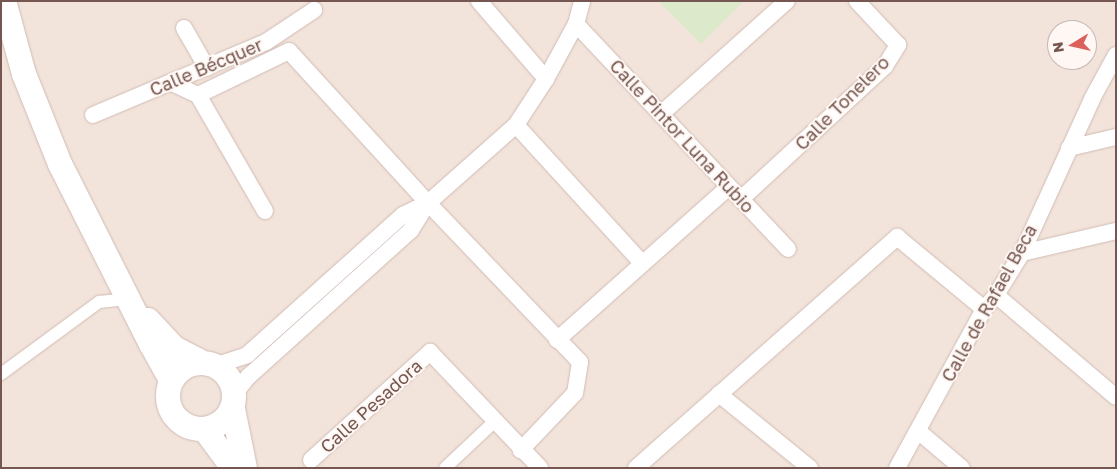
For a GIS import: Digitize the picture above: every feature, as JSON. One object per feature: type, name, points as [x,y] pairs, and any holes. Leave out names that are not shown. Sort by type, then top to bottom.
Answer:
[{"type":"main road","points":[[4,1],[24,74],[60,164],[171,380]]},
{"type":"main road","points":[[129,299],[174,348],[208,363],[230,377],[245,468]]},
{"type":"main road","points":[[208,363],[182,367],[171,380],[168,397],[173,415],[187,427],[205,430],[222,423],[234,401]]},
{"type":"main road","points":[[205,430],[233,468]]},
{"type":"street","points":[[479,1],[546,79]]},
{"type":"street","points":[[208,363],[247,355],[403,215],[428,203],[516,125],[546,79],[576,24],[582,1]]},
{"type":"street","points":[[661,114],[787,1]]},
{"type":"street","name":"Calle Tonelero","points":[[741,200],[885,66],[898,45],[857,1]]},
{"type":"street","name":"Calle Bécquer","points":[[93,115],[266,42],[314,10]]},
{"type":"street","name":"Calle Pintor Luna Rubio","points":[[576,24],[788,249]]},
{"type":"street","points":[[184,28],[207,68]]},
{"type":"street","points":[[1,36],[24,74]]},
{"type":"street","points":[[198,95],[289,50],[428,203],[580,362],[575,393],[521,450]]},
{"type":"street","name":"Calle de Rafael Beca","points":[[897,468],[984,309],[996,295],[1022,253],[1093,97],[1116,55]]},
{"type":"street","points":[[172,83],[198,95],[265,211]]},
{"type":"street","points":[[516,125],[642,263]]},
{"type":"street","points":[[1069,148],[1116,137]]},
{"type":"street","points":[[557,340],[729,186]]},
{"type":"street","points":[[234,401],[249,376],[411,230],[428,203]]},
{"type":"street","points":[[1022,253],[1116,231]]},
{"type":"street","points":[[636,468],[897,237],[984,309]]},
{"type":"street","points":[[996,295],[1116,397]]},
{"type":"street","points":[[1,374],[99,302],[129,299]]},
{"type":"street","name":"Calle Pesadora","points":[[311,460],[430,352],[495,421]]},
{"type":"street","points":[[719,394],[810,468]]},
{"type":"street","points":[[444,468],[495,421],[540,468]]},
{"type":"street","points":[[918,431],[962,468]]},
{"type":"shaded area","points":[[1,1],[1116,1],[1116,468],[1,468]]},
{"type":"green space","points":[[658,1],[744,1],[701,44]]}]
